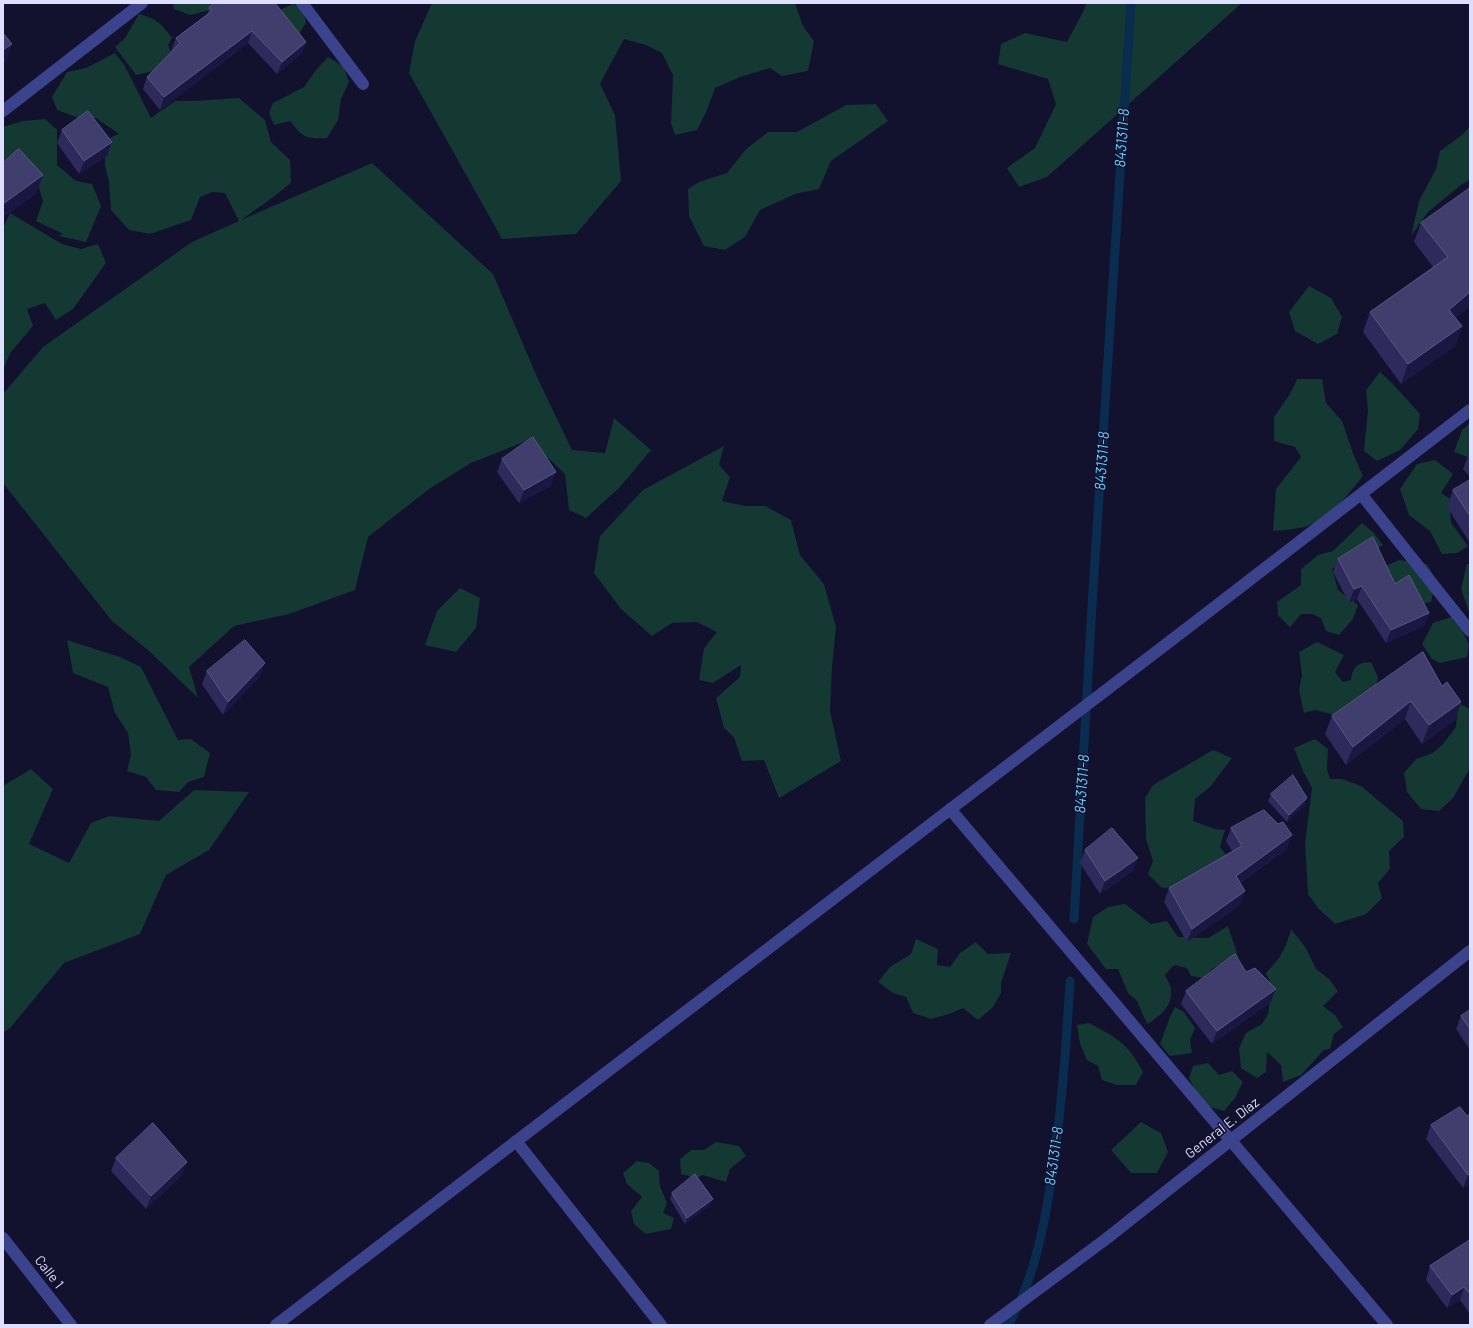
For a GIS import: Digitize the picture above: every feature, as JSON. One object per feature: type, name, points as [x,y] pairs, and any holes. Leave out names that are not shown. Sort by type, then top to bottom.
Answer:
[{"type":"street","points":[[3,111],[142,3]]},
{"type":"street","points":[[302,3],[363,84]]},
{"type":"street","points":[[276,1325],[1470,410]]},
{"type":"street","points":[[1361,494],[1470,630]]},
{"type":"street","points":[[950,809],[1387,1325]]},
{"type":"street","name":"General E. Díaz","points":[[990,1325],[1106,1239],[1470,951]]},
{"type":"street","points":[[516,1141],[661,1325]]},
{"type":"street","name":"Calle 1","points":[[3,1238],[71,1325]]},
{"type":"green space","points":[[173,3],[221,3],[210,10],[190,15],[174,9]]},
{"type":"green space","points":[[432,3],[795,3],[803,26],[814,41],[808,71],[782,76],[770,68],[740,77],[715,88],[707,110],[697,130],[675,135],[671,123],[673,75],[662,53],[646,45],[624,39],[600,84],[615,115],[621,181],[576,234],[502,239],[409,73],[415,41]]},
{"type":"green space","points":[[1086,3],[1242,3],[1047,177],[1019,187],[1007,168],[1035,148],[1056,104],[1048,79],[998,64],[1001,44],[1025,33],[1067,42],[1084,10]]},
{"type":"green space","points":[[293,4],[299,7],[302,11],[305,16],[306,23],[295,40],[279,21],[282,9]]},
{"type":"green space","points":[[139,14],[158,22],[168,32],[172,38],[168,45],[175,60],[154,71],[136,75],[115,47],[125,38]]},
{"type":"green space","points":[[115,53],[125,66],[151,118],[175,101],[239,98],[265,120],[271,142],[290,160],[291,183],[241,220],[372,163],[493,274],[538,379],[572,450],[605,453],[614,418],[651,450],[620,487],[586,518],[569,510],[565,474],[529,440],[471,463],[429,489],[368,537],[355,590],[289,614],[234,626],[189,667],[198,698],[148,650],[112,621],[3,483],[3,394],[43,347],[192,242],[239,221],[225,193],[212,192],[200,197],[191,220],[150,234],[129,230],[111,210],[109,182],[105,166],[105,140],[119,134],[96,118],[79,118],[57,110],[52,97],[67,72],[86,68]]},
{"type":"green space","points":[[328,57],[344,67],[349,82],[341,99],[338,120],[327,138],[309,138],[298,131],[290,121],[274,125],[269,113],[273,103],[304,87],[316,70]]},
{"type":"green space","points":[[876,104],[888,121],[831,161],[819,189],[795,194],[760,210],[745,237],[725,250],[704,246],[689,216],[688,189],[699,182],[727,173],[746,149],[768,132],[797,132],[846,105]]},
{"type":"green space","points":[[45,119],[57,130],[57,165],[76,181],[92,184],[101,206],[86,242],[58,236],[63,234],[36,221],[43,201],[38,184],[36,167],[14,155],[3,161],[3,127],[23,121]]},
{"type":"green space","points":[[1470,126],[1470,180],[1462,184],[1428,212],[1411,236],[1419,201],[1436,169],[1440,151],[1462,135]]},
{"type":"green space","points":[[10,213],[62,244],[81,249],[98,244],[106,263],[73,309],[56,320],[45,303],[27,309],[33,326],[11,352],[3,369],[3,228]]},
{"type":"green space","points":[[1309,286],[1331,298],[1342,317],[1337,334],[1318,344],[1295,331],[1289,312]]},
{"type":"green space","points":[[1380,372],[1420,414],[1418,429],[1400,450],[1377,461],[1364,451],[1368,410],[1366,390]]},
{"type":"green space","points":[[1297,379],[1322,379],[1326,403],[1342,421],[1354,456],[1363,476],[1337,506],[1314,523],[1305,527],[1273,531],[1276,489],[1301,457],[1295,447],[1274,441],[1274,417],[1290,394]]},
{"type":"green space","points":[[1470,423],[1470,458],[1454,452],[1462,430]]},
{"type":"green space","points":[[724,446],[719,465],[730,477],[722,501],[745,506],[765,506],[791,520],[800,555],[824,584],[836,627],[830,711],[841,761],[779,798],[764,760],[742,761],[734,737],[724,728],[716,698],[740,677],[741,665],[713,683],[699,680],[704,648],[717,632],[697,622],[672,623],[652,636],[621,609],[594,573],[600,536],[643,490]]},
{"type":"green space","points":[[1435,460],[1453,474],[1441,493],[1449,498],[1451,523],[1468,546],[1457,553],[1442,554],[1430,531],[1409,515],[1400,489],[1417,464]]},
{"type":"green space","points":[[1362,523],[1373,532],[1383,545],[1373,551],[1357,552],[1332,569],[1338,590],[1358,605],[1353,619],[1339,635],[1326,631],[1321,618],[1312,614],[1301,614],[1290,627],[1278,615],[1277,602],[1301,585],[1301,569],[1318,555],[1333,551]]},
{"type":"green space","points":[[1399,560],[1427,564],[1436,580],[1431,602],[1418,605],[1387,588],[1386,566]]},
{"type":"green space","points":[[1467,564],[1470,564],[1470,615],[1461,589]]},
{"type":"green space","points":[[460,588],[480,598],[476,628],[456,652],[425,645],[437,611]]},
{"type":"green space","points":[[1451,617],[1462,631],[1469,644],[1467,657],[1440,663],[1432,659],[1422,644],[1433,623]]},
{"type":"green space","points":[[67,640],[120,657],[141,667],[178,740],[191,739],[210,753],[204,777],[188,782],[179,792],[156,790],[146,777],[127,771],[131,754],[128,733],[115,713],[108,687],[73,673]]},
{"type":"green space","points":[[1317,642],[1344,655],[1335,672],[1343,682],[1351,680],[1356,666],[1362,663],[1371,662],[1378,677],[1375,693],[1339,716],[1315,710],[1304,713],[1299,690],[1302,675],[1299,652]]},
{"type":"green space","points":[[1458,703],[1470,709],[1470,768],[1453,798],[1439,811],[1421,809],[1407,792],[1404,773],[1416,759],[1433,753],[1443,744],[1456,727]]},
{"type":"green space","points":[[1315,739],[1328,749],[1327,769],[1330,779],[1342,779],[1361,786],[1403,821],[1404,837],[1389,851],[1390,869],[1378,883],[1382,898],[1366,914],[1335,924],[1318,908],[1308,894],[1305,843],[1312,788],[1303,771],[1294,748]]},
{"type":"green space","points":[[1213,750],[1232,758],[1210,787],[1195,799],[1193,821],[1215,829],[1225,830],[1220,847],[1232,863],[1180,887],[1162,888],[1148,874],[1153,861],[1146,839],[1145,798],[1153,785]]},
{"type":"green space","points":[[31,769],[53,789],[29,844],[69,863],[91,823],[109,816],[159,821],[194,790],[249,792],[209,850],[166,875],[140,934],[64,963],[11,1027],[3,1033],[3,786]]},
{"type":"green space","points":[[1125,904],[1151,924],[1167,921],[1178,937],[1208,938],[1228,926],[1239,959],[1239,969],[1221,964],[1212,969],[1203,978],[1191,976],[1187,968],[1174,965],[1165,975],[1171,988],[1170,1001],[1156,1018],[1147,1024],[1137,1001],[1128,993],[1118,969],[1106,969],[1087,944],[1093,917],[1108,907]]},
{"type":"green space","points":[[1291,929],[1306,948],[1316,969],[1329,979],[1338,991],[1323,1006],[1335,1015],[1343,1027],[1334,1034],[1330,1049],[1324,1050],[1301,1075],[1283,1082],[1281,1065],[1267,1052],[1266,1072],[1257,1078],[1241,1068],[1239,1048],[1246,1033],[1262,1024],[1268,1014],[1272,987],[1266,973],[1282,953]]},
{"type":"green space","points":[[916,939],[938,949],[937,965],[950,967],[960,953],[976,942],[988,954],[1011,953],[1001,983],[1001,993],[993,1007],[978,1020],[963,1008],[931,1019],[913,1013],[906,997],[893,993],[878,982],[890,967],[911,954]]},
{"type":"green space","points":[[1175,1007],[1184,1012],[1195,1028],[1190,1040],[1192,1053],[1170,1056],[1160,1044]]},
{"type":"green space","points":[[1089,1023],[1121,1042],[1132,1054],[1143,1072],[1136,1085],[1116,1085],[1102,1080],[1098,1066],[1087,1060],[1080,1044],[1077,1025]]},
{"type":"green space","points":[[1208,1063],[1219,1075],[1232,1071],[1243,1082],[1235,1098],[1224,1111],[1210,1107],[1196,1092],[1189,1078],[1193,1066]]},
{"type":"green space","points":[[1141,1122],[1161,1133],[1168,1152],[1157,1173],[1131,1173],[1111,1150]]},
{"type":"green space","points":[[716,1142],[739,1146],[746,1156],[730,1169],[726,1182],[703,1175],[696,1178],[681,1174],[680,1159],[691,1150],[704,1150]]},
{"type":"green space","points":[[637,1161],[649,1163],[659,1171],[660,1186],[667,1203],[663,1213],[674,1218],[671,1229],[646,1234],[634,1224],[631,1211],[642,1197],[627,1184],[623,1173]]},
{"type":"building","points":[[215,3],[275,3],[306,42],[282,62],[252,31],[164,97],[147,77],[180,43],[176,38],[212,11],[209,8]]},
{"type":"building","points":[[3,33],[12,44],[3,50]]},
{"type":"building","points":[[88,111],[112,142],[84,161],[62,130]]},
{"type":"building","points":[[19,149],[43,175],[3,204],[3,163]]},
{"type":"building","points":[[1470,188],[1470,292],[1449,310],[1462,326],[1408,364],[1370,312],[1448,257],[1421,223]]},
{"type":"building","points":[[533,437],[556,472],[524,490],[502,459]]},
{"type":"building","points":[[1470,480],[1470,516],[1453,490]]},
{"type":"building","points":[[1373,537],[1395,584],[1409,575],[1429,613],[1391,630],[1362,586],[1354,589],[1338,559]]},
{"type":"building","points":[[245,640],[265,663],[228,702],[207,671]]},
{"type":"building","points":[[1423,652],[1442,686],[1447,682],[1461,702],[1429,725],[1411,701],[1353,747],[1332,716]]},
{"type":"building","points":[[1293,775],[1307,798],[1289,815],[1271,794]]},
{"type":"building","points":[[1264,810],[1278,824],[1283,822],[1292,835],[1236,876],[1245,891],[1192,929],[1169,888],[1242,846],[1231,828]]},
{"type":"building","points":[[1112,828],[1138,858],[1105,881],[1085,850]]},
{"type":"building","points":[[1235,954],[1246,972],[1255,968],[1276,989],[1217,1031],[1186,991]]},
{"type":"building","points":[[1470,1010],[1470,1029],[1461,1016]]},
{"type":"building","points":[[1460,1107],[1467,1116],[1470,1114],[1470,1173],[1468,1175],[1431,1125]]},
{"type":"building","points":[[153,1123],[187,1162],[151,1196],[116,1158]]},
{"type":"building","points":[[695,1174],[713,1199],[687,1218],[672,1193]]},
{"type":"building","points":[[1470,1240],[1470,1294],[1464,1287],[1452,1295],[1430,1266]]},
{"type":"waterway","name":"8431311-8","points":[[1074,919],[1092,606],[1131,3]]},
{"type":"waterway","name":"8431311-8","points":[[1008,1325],[1027,1284],[1035,1261],[1046,1213],[1061,1103],[1070,981]]}]
